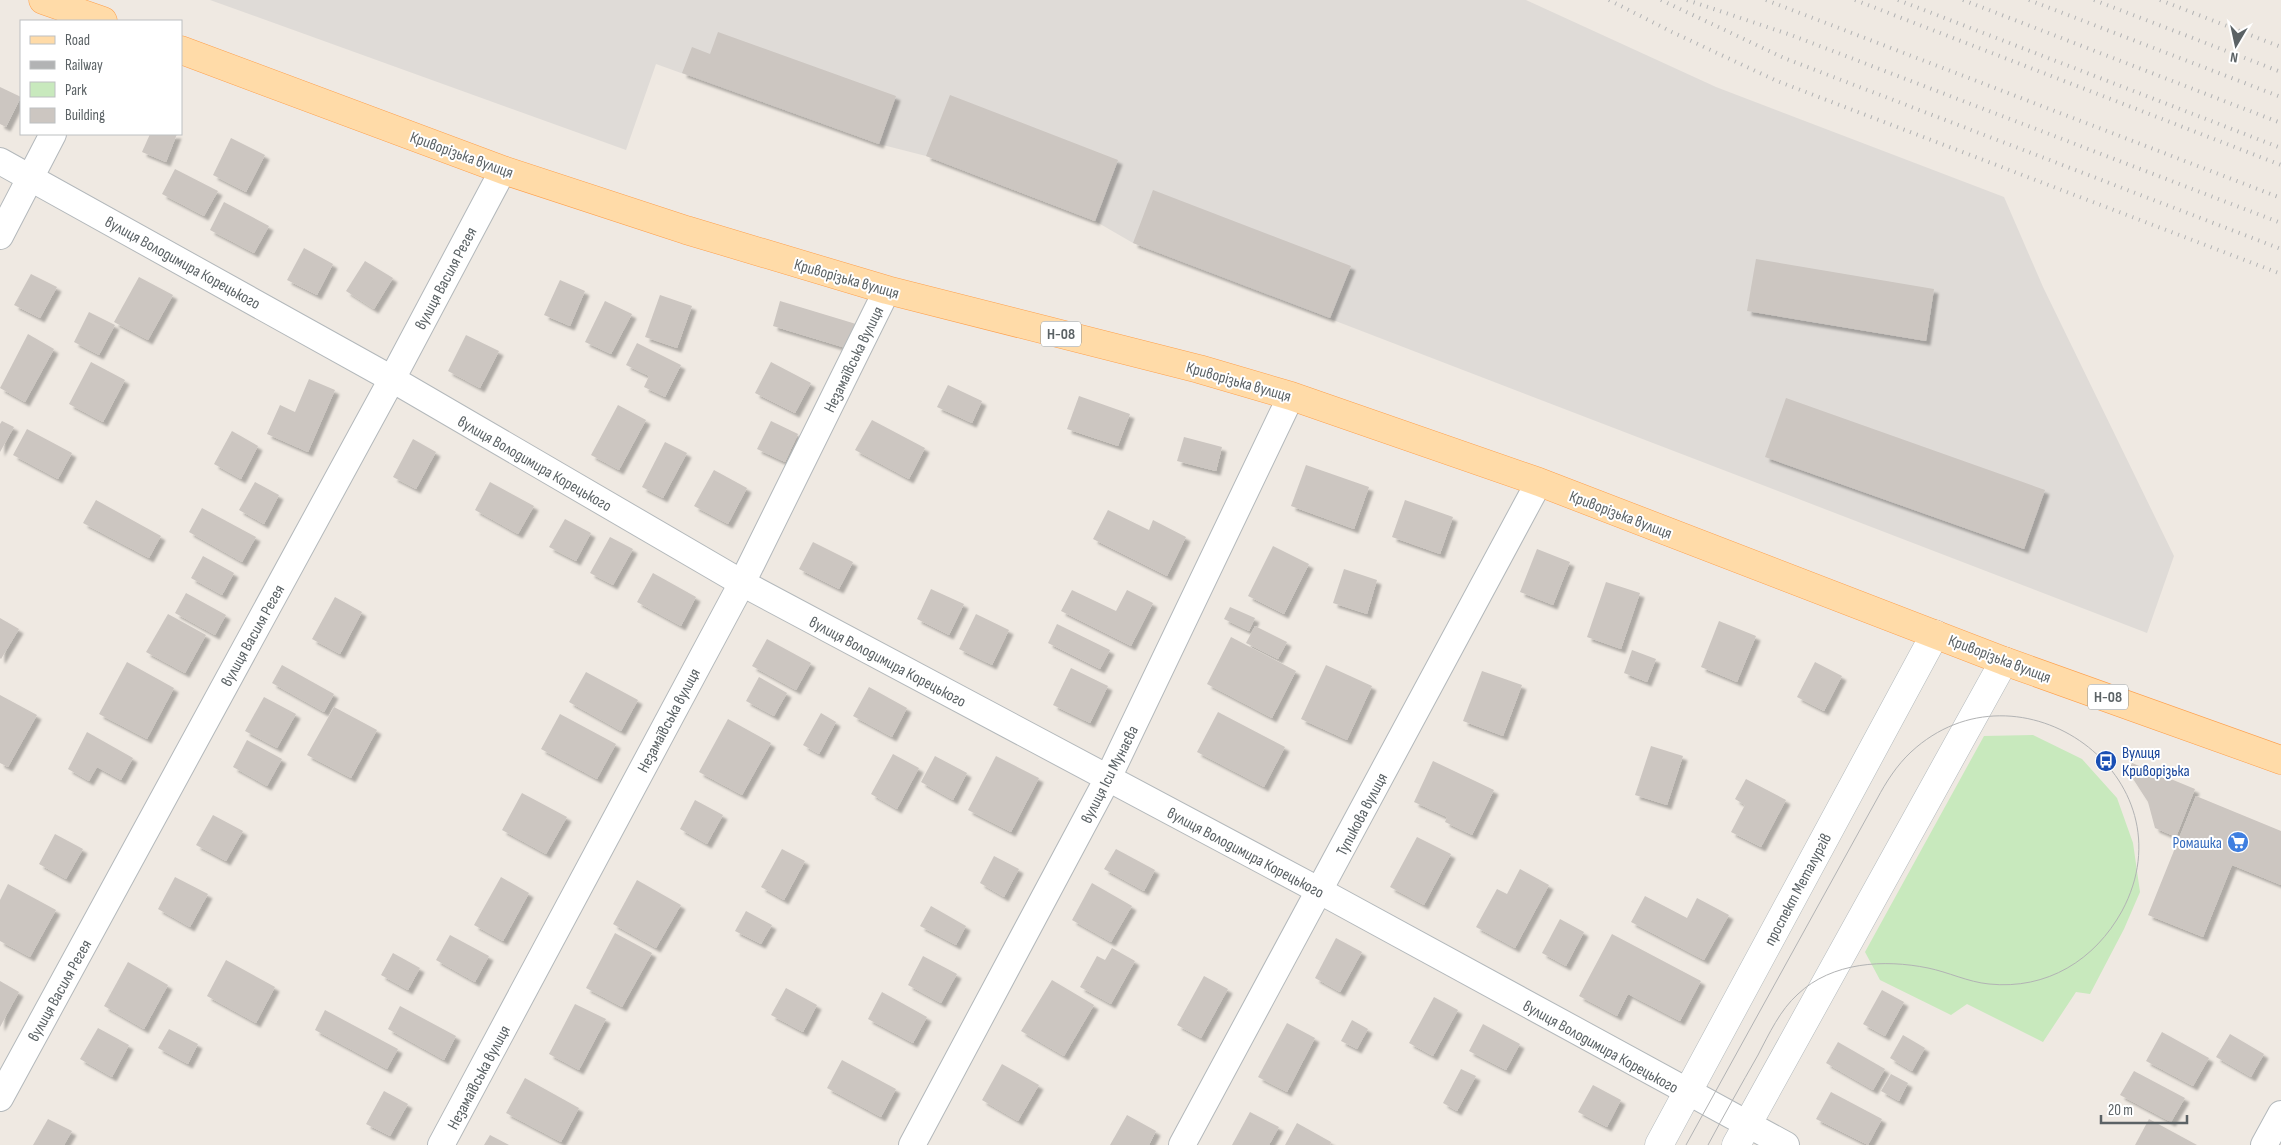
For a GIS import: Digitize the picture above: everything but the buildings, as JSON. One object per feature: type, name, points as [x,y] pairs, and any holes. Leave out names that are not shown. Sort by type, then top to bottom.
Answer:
[{"type":"main road","points":[[43,0],[100,20]]},
{"type":"main road","name":"Криворізька вулиця","points":[[182,50],[502,170],[686,230],[887,290],[1199,369],[1292,396],[1539,482],[2004,661],[2281,760]]},
{"type":"main road","name":"проспект Металургів","points":[[1659,1145],[1935,634]]},
{"type":"main road","points":[[1742,1135],[2004,661]]},
{"type":"street","points":[[0,236],[52,135]]},
{"type":"street","name":"вулиця Володимира Корецького","points":[[0,161],[31,176],[392,379],[742,583],[1320,892],[1687,1093],[1742,1135],[1786,1145]]},
{"type":"street","name":"вулиця Василя Регея","points":[[0,1098],[392,379],[502,170]]},
{"type":"street","name":"Незамаївська вулиця","points":[[442,1145],[742,583],[887,290]]},
{"type":"street","name":"вулиця Іси Мунаєва","points":[[912,1145],[1108,778],[1292,396]]},
{"type":"street","name":"Тупикова вулиця","points":[[1182,1145],[1320,892],[1539,482]]},
{"type":"street","points":[[2264,1145],[2281,1114]]},
{"type":"shaded area","points":[[210,0],[1526,0],[1716,87],[2004,197],[2043,287],[2174,556],[2147,633],[1133,243],[1095,221],[926,156],[879,144],[656,64],[626,150]]},
{"type":"green space","points":[[2033,735],[2082,759],[2117,798],[2133,843],[2140,892],[2124,929],[2090,994],[2076,992],[2043,1042],[1967,1004],[1951,1015],[1880,980],[1865,952],[1984,736]]},
{"type":"tram line","points":[[1686,1145],[1880,793],[1896,768],[1911,752],[1954,725],[2000,716],[2044,723],[2084,744],[2115,775],[2135,816],[2138,862],[2122,911],[2098,944],[2067,968],[2030,982],[2010,985],[1981,983],[1928,968],[1894,964],[1859,966],[1842,969],[1826,975],[1798,994],[1780,1015],[1708,1145]]},
{"type":"railway","points":[[1609,0],[1777,81],[2281,274]]},
{"type":"railway","points":[[1661,0],[1784,58],[2281,249]]},
{"type":"railway","points":[[1687,0],[1791,35],[2281,223]]},
{"type":"railway","points":[[1766,0],[2281,198]]},
{"type":"railway","points":[[1855,0],[2281,165]]},
{"type":"railway","points":[[1898,0],[2281,148]]},
{"type":"railway","points":[[1963,0],[2281,123]]},
{"type":"railway","points":[[2029,0],[2281,97]]},
{"type":"railway","points":[[2094,0],[2281,72]]},
{"type":"railway","points":[[2160,0],[2281,47]]},
{"type":"place","name":"Вулиця Криворізька","points":[[2106,761]]},
{"type":"place","name":"Ромашка","points":[[2238,842]]}]
